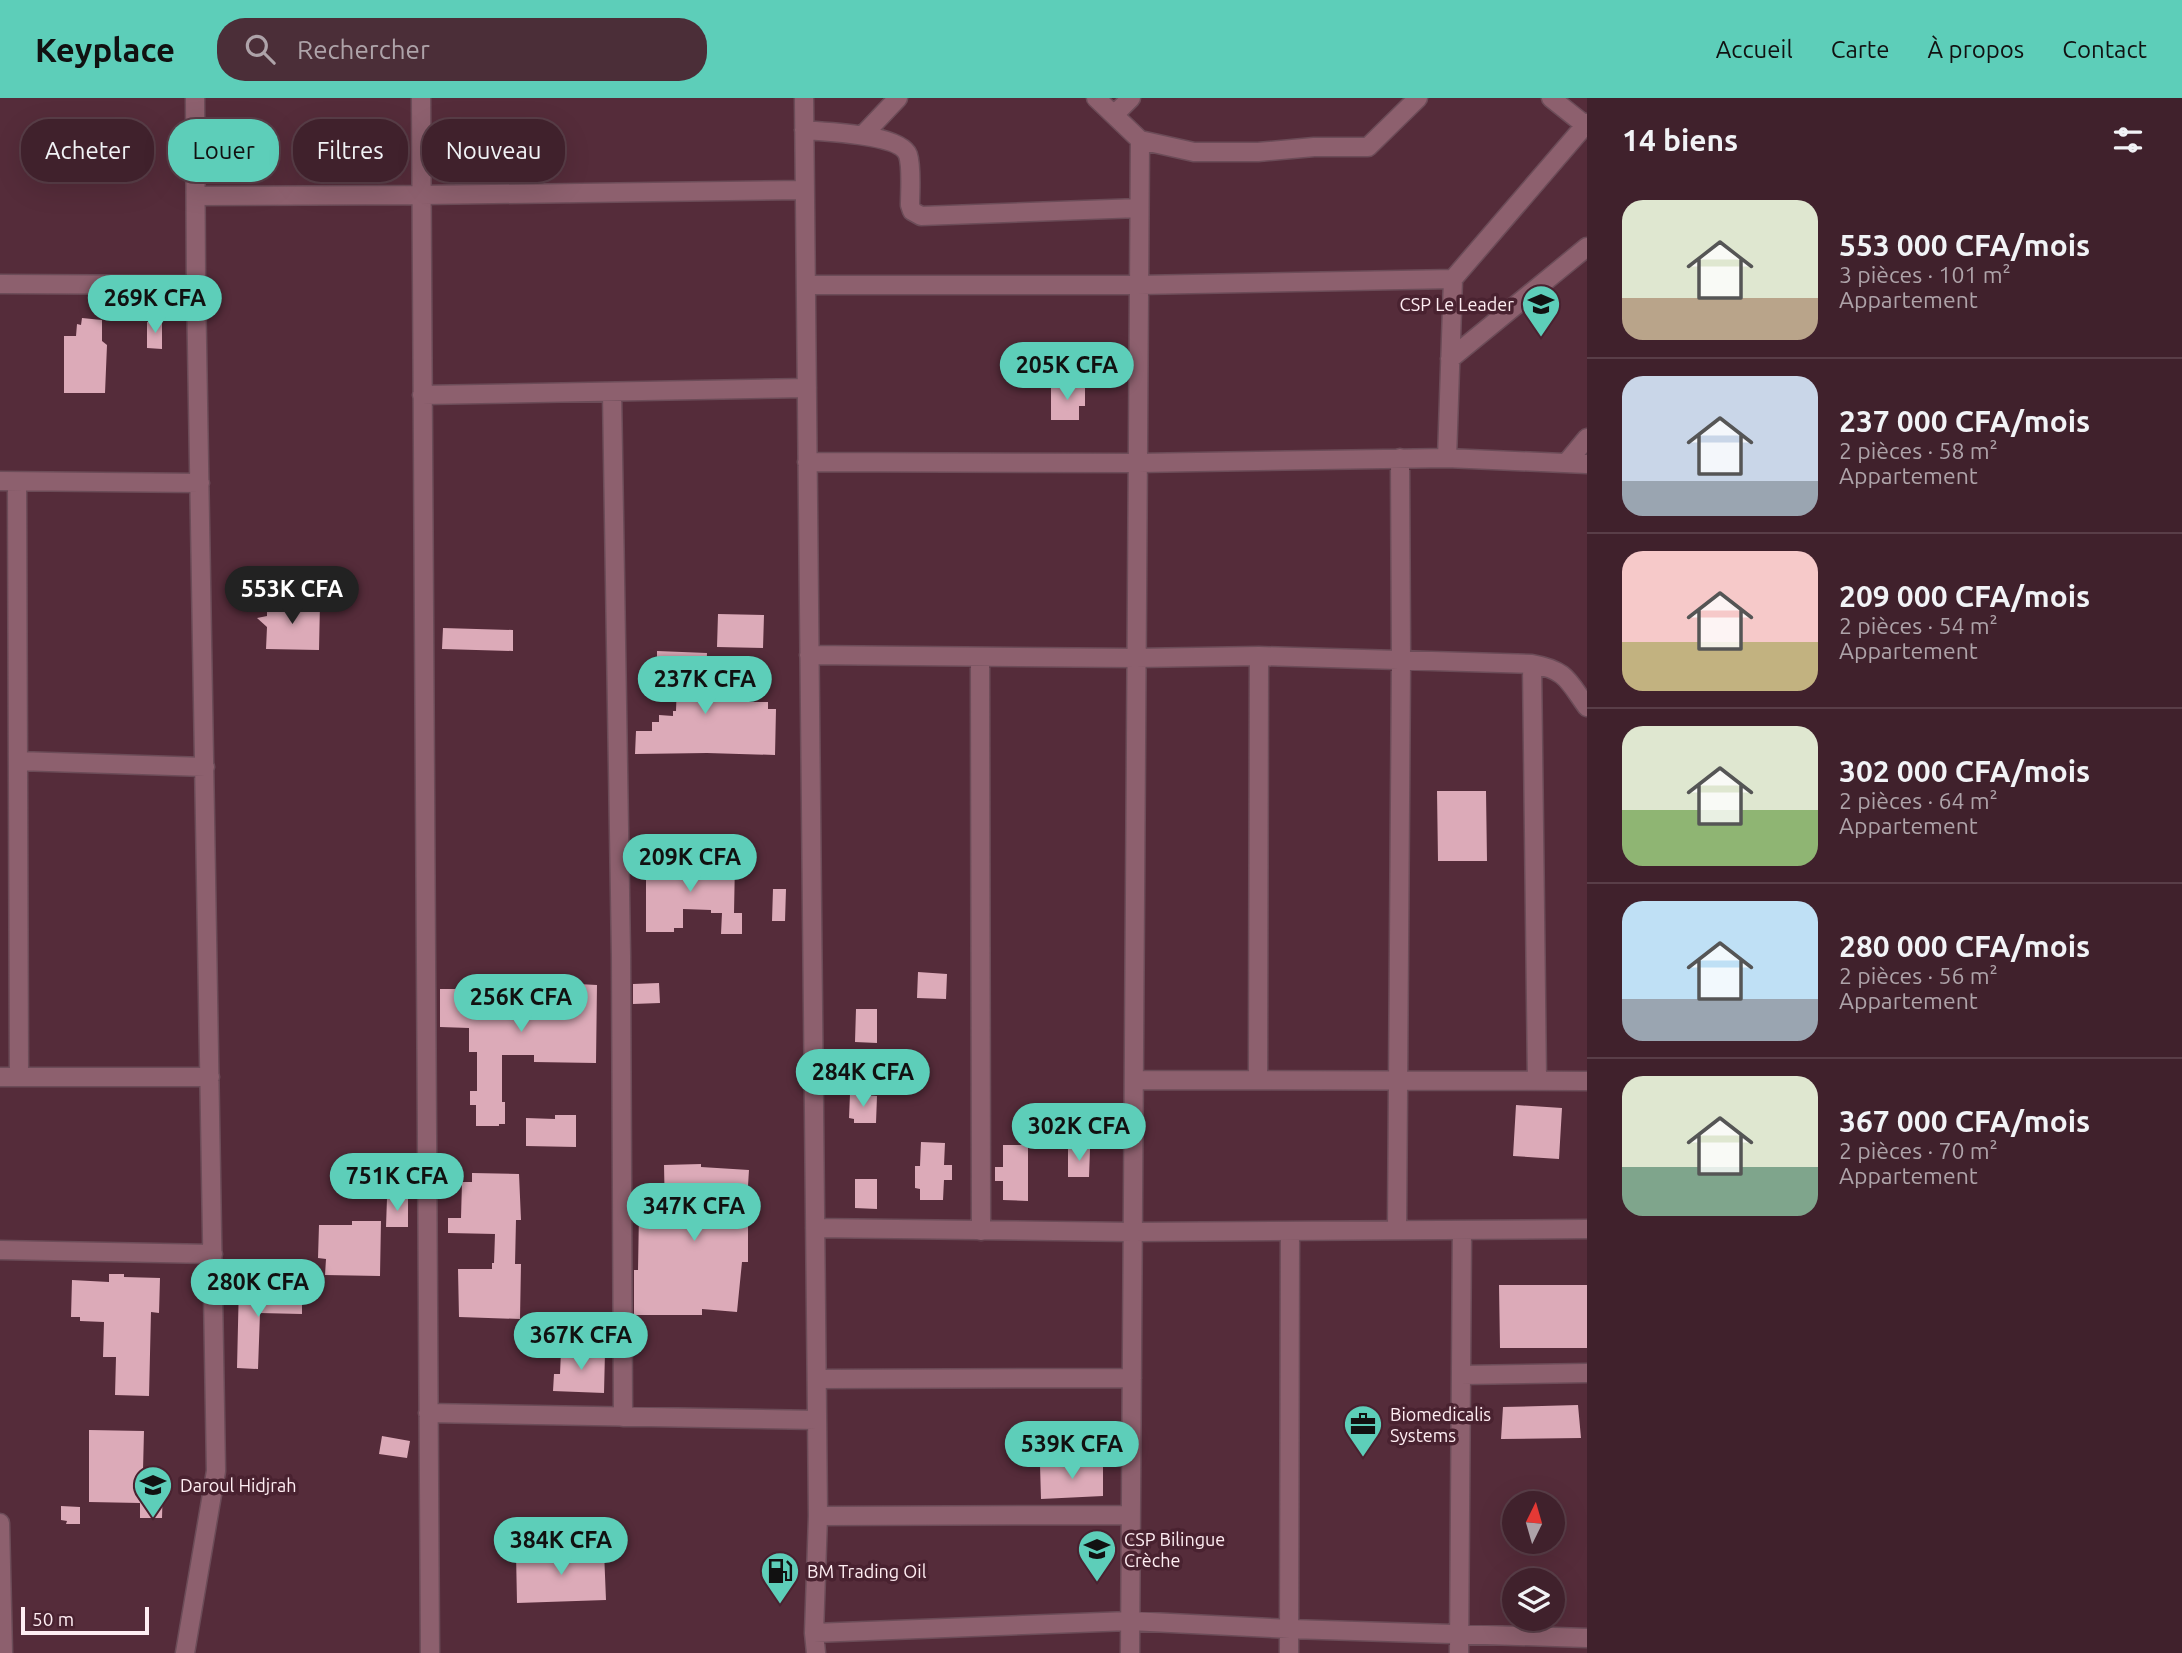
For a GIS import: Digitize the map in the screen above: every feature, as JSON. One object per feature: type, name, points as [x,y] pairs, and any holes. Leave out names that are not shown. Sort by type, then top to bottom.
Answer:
[{"type":"street","points":[[185,1653],[216,1471],[195,98]]},
{"type":"street","points":[[421,98],[430,1653]]},
{"type":"street","points":[[804,98],[817,1380],[816,1653]]},
{"type":"street","points":[[863,135],[898,98]]},
{"type":"street","points":[[1096,98],[1140,140],[1194,152],[1367,147],[1418,98]]},
{"type":"street","points":[[1114,116],[1131,98]]},
{"type":"street","points":[[1447,458],[1453,279],[1586,124],[1551,98]]},
{"type":"street","points":[[804,130],[863,135],[901,147],[909,157],[910,205],[912,211],[921,216],[1139,208]]},
{"type":"street","points":[[1130,1653],[1140,140]]},
{"type":"street","points":[[196,195],[805,190]]},
{"type":"street","points":[[1450,359],[1587,247]]},
{"type":"street","points":[[806,285],[1139,285],[1453,279]]},
{"type":"street","points":[[0,284],[196,285]]},
{"type":"street","points":[[422,395],[807,388]]},
{"type":"street","points":[[612,392],[621,970],[623,1417]]},
{"type":"street","points":[[1567,462],[1587,438]]},
{"type":"street","points":[[1397,1230],[1400,458]]},
{"type":"street","points":[[807,462],[1138,463],[1447,458],[1587,464]]},
{"type":"street","points":[[19,1077],[9,921],[18,761],[9,635],[8,481],[200,483]]},
{"type":"street","points":[[809,655],[1136,658],[1259,656],[1532,664],[1550,667],[1563,674],[1587,707]]},
{"type":"street","points":[[1258,1080],[1259,656]]},
{"type":"street","points":[[979,657],[981,1231]]},
{"type":"street","points":[[1532,664],[1537,1081]]},
{"type":"street","points":[[18,761],[205,767]]},
{"type":"street","points":[[0,1077],[210,1077]]},
{"type":"street","points":[[1134,1080],[1587,1081]]},
{"type":"street","points":[[815,1228],[1133,1232],[1587,1229]]},
{"type":"street","points":[[1459,1644],[1462,1230]]},
{"type":"street","points":[[1289,1653],[1290,1231]]},
{"type":"street","points":[[0,1250],[213,1254]]},
{"type":"street","points":[[1461,1375],[1587,1373]]},
{"type":"street","points":[[817,1380],[1132,1378]]},
{"type":"street","points":[[428,1413],[817,1420]]},
{"type":"street","points":[[818,1516],[1131,1516]]},
{"type":"street","points":[[0,1523],[3,1653]]},
{"type":"street","points":[[814,1633],[1130,1621],[1290,1629],[1459,1644],[1587,1638]]},
{"type":"building","points":[[82,318],[102,320],[102,341],[107,345],[105,393],[64,393],[64,336],[76,336],[77,324],[81,325]]},
{"type":"building","points":[[147,322],[162,322],[162,349],[147,348]]},
{"type":"building","points":[[1051,385],[1085,385],[1085,406],[1079,406],[1079,420],[1051,420]]},
{"type":"building","points":[[267,602],[320,603],[319,650],[266,649],[267,627],[257,618],[267,616]]},
{"type":"building","points":[[718,614],[764,615],[763,648],[717,647]]},
{"type":"building","points":[[443,628],[513,630],[513,651],[442,649]]},
{"type":"building","points":[[657,651],[707,653],[705,702],[768,702],[768,709],[776,709],[775,755],[635,754],[636,731],[652,731],[652,722],[659,722],[659,715],[673,716],[673,711],[676,711],[677,681],[649,678],[649,663],[657,663]]},
{"type":"building","points":[[1437,791],[1486,791],[1487,861],[1438,861]]},
{"type":"building","points":[[655,859],[682,859],[682,866],[709,866],[709,861],[735,861],[734,913],[742,913],[742,934],[721,934],[722,913],[683,909],[683,928],[674,928],[674,932],[646,932],[646,869],[655,869]]},
{"type":"building","points":[[773,889],[786,889],[785,921],[772,921]]},
{"type":"building","points":[[918,972],[947,974],[946,999],[917,998]]},
{"type":"building","points":[[659,983],[660,1003],[633,1004],[633,984]]},
{"type":"building","points":[[535,985],[597,985],[596,1063],[534,1062],[534,1055],[502,1055],[505,1124],[476,1126],[476,1105],[470,1105],[470,1091],[477,1091],[477,1052],[469,1052],[469,1028],[440,1027],[440,989],[462,989],[461,994],[502,995],[535,993]]},
{"type":"building","points":[[856,1009],[877,1009],[877,1043],[855,1042]]},
{"type":"building","points":[[850,1094],[877,1096],[876,1123],[854,1123],[854,1119],[849,1118]]},
{"type":"building","points":[[1516,1105],[1562,1108],[1559,1159],[1513,1156]]},
{"type":"building","points":[[555,1115],[576,1115],[576,1147],[526,1146],[526,1118],[555,1119]]},
{"type":"building","points":[[921,1142],[945,1143],[944,1165],[952,1165],[952,1180],[944,1180],[943,1200],[920,1200],[920,1189],[915,1188],[915,1166],[920,1166]]},
{"type":"building","points":[[1003,1145],[1028,1145],[1028,1201],[1003,1200],[1003,1181],[995,1181],[995,1167],[1003,1167]]},
{"type":"building","points":[[1068,1148],[1090,1149],[1089,1177],[1068,1177]]},
{"type":"building","points":[[701,1164],[701,1167],[749,1170],[746,1217],[748,1262],[742,1262],[737,1312],[702,1309],[702,1315],[634,1315],[634,1270],[638,1270],[639,1213],[665,1214],[664,1165]]},
{"type":"building","points":[[472,1173],[519,1174],[521,1220],[516,1220],[515,1264],[521,1264],[520,1319],[459,1317],[458,1269],[492,1269],[494,1263],[495,1234],[448,1233],[448,1218],[461,1218],[462,1182],[472,1182]]},
{"type":"building","points":[[855,1179],[877,1179],[877,1209],[855,1208]]},
{"type":"building","points":[[387,1198],[408,1198],[408,1227],[386,1227]]},
{"type":"building","points":[[352,1221],[381,1221],[380,1276],[325,1275],[326,1259],[318,1258],[319,1225],[352,1225]]},
{"type":"building","points":[[109,1274],[160,1278],[159,1313],[151,1312],[149,1396],[115,1395],[116,1357],[103,1357],[104,1322],[80,1321],[80,1317],[71,1317],[72,1280],[109,1282]]},
{"type":"building","points":[[239,1282],[269,1283],[269,1297],[302,1298],[302,1314],[260,1313],[258,1369],[237,1368]]},
{"type":"building","points":[[1499,1285],[1587,1285],[1587,1348],[1500,1348]]},
{"type":"building","points":[[561,1351],[605,1352],[604,1393],[553,1391],[554,1374],[560,1374]]},
{"type":"building","points":[[1578,1405],[1581,1438],[1501,1439],[1503,1407]]},
{"type":"building","points":[[89,1430],[144,1431],[143,1470],[159,1470],[159,1481],[163,1481],[162,1518],[140,1518],[140,1503],[89,1502]]},
{"type":"building","points":[[382,1436],[410,1441],[407,1458],[379,1454]]},
{"type":"building","points":[[1103,1463],[1103,1496],[1041,1499],[1040,1465]]},
{"type":"building","points":[[61,1506],[80,1507],[80,1524],[66,1524],[67,1521],[61,1520]]},
{"type":"building","points":[[604,1551],[606,1600],[517,1603],[516,1553]]},
{"type":"place","name":"CSP Le Leader","points":[[1541,338]]},
{"type":"place","name":"Biomedicalis Systems","points":[[1363,1458]]},
{"type":"place","name":"Daroul Hidjrah","points":[[153,1519]]},
{"type":"place","name":"CSP Bilingue Crèche","points":[[1097,1583]]},
{"type":"place","name":"BM Trading Oil","points":[[780,1605]]}]
